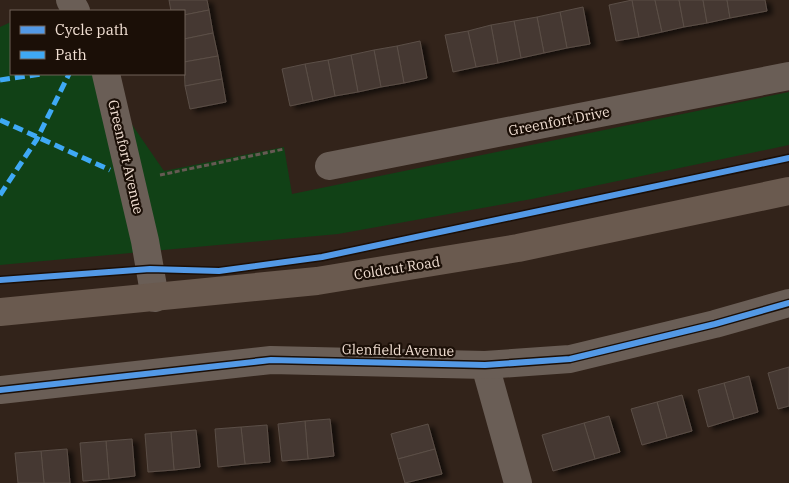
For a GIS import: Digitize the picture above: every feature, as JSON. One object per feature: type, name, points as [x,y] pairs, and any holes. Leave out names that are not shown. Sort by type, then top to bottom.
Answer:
[{"type":"main road","name":"Coldcut Road","points":[[0,312],[317,281],[518,248],[789,191]]},
{"type":"street","name":"Greenfort Avenue","points":[[106,75],[145,241],[156,298]]},
{"type":"street","name":"Greenfort Drive","points":[[329,166],[789,76]]},
{"type":"street","name":"Glenfield Avenue","points":[[0,390],[271,360],[485,365],[570,359],[715,324],[789,303]]},
{"type":"street","points":[[485,365],[518,483]]},
{"type":"path","points":[[160,175],[284,148]]},
{"type":"green space","points":[[10,22],[10,75],[98,75],[164,171],[284,147],[292,194],[789,92],[789,145],[532,199],[338,234],[0,265],[0,27]]},
{"type":"building","points":[[169,0],[207,0],[209,10],[185,15],[185,10],[171,10]]},
{"type":"building","points":[[632,0],[639,37],[616,41],[609,5]]},
{"type":"building","points":[[632,0],[655,0],[662,32],[639,37]]},
{"type":"building","points":[[655,0],[679,0],[684,27],[662,32]]},
{"type":"building","points":[[679,0],[703,0],[707,23],[684,27]]},
{"type":"building","points":[[703,0],[727,0],[730,18],[707,23]]},
{"type":"building","points":[[727,0],[765,0],[767,11],[730,18]]},
{"type":"building","points":[[583,7],[590,44],[567,48],[560,12]]},
{"type":"building","points":[[209,10],[213,33],[185,39],[185,15]]},
{"type":"building","points":[[560,12],[567,48],[544,53],[537,17]]},
{"type":"building","points":[[537,17],[544,53],[521,58],[514,21]]},
{"type":"building","points":[[514,21],[521,58],[498,63],[491,25]]},
{"type":"building","points":[[491,25],[498,63],[476,67],[468,31]]},
{"type":"building","points":[[468,31],[476,67],[453,72],[445,35]]},
{"type":"building","points":[[213,33],[218,56],[185,62],[185,39]]},
{"type":"building","points":[[420,41],[427,78],[404,83],[397,46]]},
{"type":"building","points":[[397,46],[404,83],[381,87],[374,50]]},
{"type":"building","points":[[374,50],[381,87],[358,92],[351,55]]},
{"type":"building","points":[[351,55],[358,92],[335,96],[328,60]]},
{"type":"building","points":[[218,56],[222,79],[185,86],[185,62]]},
{"type":"building","points":[[328,60],[335,96],[313,101],[305,64]]},
{"type":"building","points":[[305,64],[313,101],[290,106],[282,69]]},
{"type":"building","points":[[222,79],[226,102],[190,109],[185,86]]},
{"type":"building","points":[[789,367],[789,406],[778,409],[768,373]]},
{"type":"building","points":[[749,376],[758,412],[734,419],[724,383]]},
{"type":"building","points":[[724,383],[734,419],[708,427],[698,390]]},
{"type":"building","points":[[682,395],[692,431],[667,438],[657,402]]},
{"type":"building","points":[[657,402],[667,438],[642,445],[631,409]]},
{"type":"building","points":[[609,416],[620,452],[595,459],[584,423]]},
{"type":"building","points":[[330,419],[334,456],[308,459],[305,421]]},
{"type":"building","points":[[305,421],[308,459],[282,461],[278,424]]},
{"type":"building","points":[[584,423],[595,459],[553,471],[542,435]]},
{"type":"building","points":[[428,424],[435,449],[398,459],[391,434]]},
{"type":"building","points":[[267,425],[270,462],[245,464],[241,427]]},
{"type":"building","points":[[241,427],[245,464],[218,467],[215,429]]},
{"type":"building","points":[[196,430],[200,467],[174,470],[171,432]]},
{"type":"building","points":[[171,432],[174,470],[148,472],[145,434]]},
{"type":"building","points":[[132,439],[135,476],[109,479],[106,441]]},
{"type":"building","points":[[106,441],[109,479],[83,481],[80,443]]},
{"type":"building","points":[[67,449],[70,483],[44,483],[41,451]]},
{"type":"building","points":[[435,449],[442,474],[405,483],[398,459]]},
{"type":"building","points":[[41,451],[44,483],[18,483],[15,453]]},
{"type":"marked path","points":[[0,80],[34,75]]},
{"type":"marked path","points":[[0,195],[37,139],[69,75]]},
{"type":"marked path","points":[[0,120],[110,170]]},
{"type":"cycle path","points":[[0,280],[150,269],[219,271],[322,257],[789,158]]},
{"type":"cycle path","points":[[0,390],[271,360],[485,365],[570,359],[715,324],[789,303]]}]
